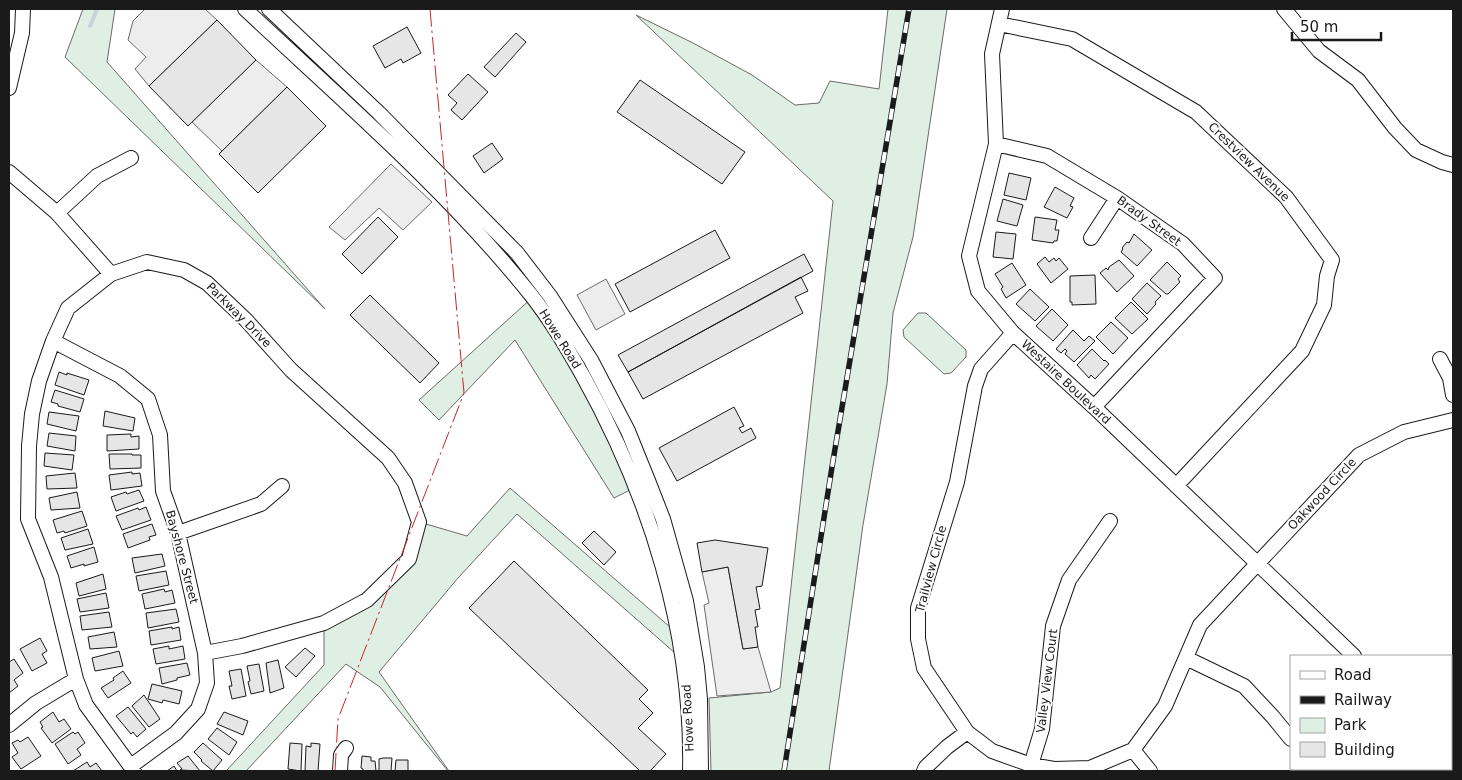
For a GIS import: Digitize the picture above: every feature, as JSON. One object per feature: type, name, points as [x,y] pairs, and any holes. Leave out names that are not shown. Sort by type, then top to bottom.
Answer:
[{"type":"street","points":[[9,88],[22,33],[23,9]]},
{"type":"street","name":"Howe Road","points":[[245,9],[411,164],[479,232],[533,297],[566,346],[596,400],[636,487],[664,567],[684,661],[690,728],[690,771]]},
{"type":"street","name":"Howe Road","points":[[269,9],[380,113],[517,253],[550,296],[583,347],[628,431],[646,474],[663,519],[686,601],[700,691],[701,771]]},
{"type":"street","name":"Westaire Boulevard","points":[[1002,9],[992,54],[996,144],[969,256],[978,291],[1013,333],[1094,407],[1353,655]]},
{"type":"street","points":[[1284,9],[1319,51],[1358,80],[1395,128],[1416,150],[1442,162],[1453,164]]},
{"type":"street","name":"Crestview Avenue","points":[[999,24],[1072,39],[1196,112],[1286,197],[1332,260],[1327,276],[1324,305],[1302,351],[1176,486]]},
{"type":"street","name":"Brady Street","points":[[996,144],[1047,156],[1116,198],[1183,244],[1215,278],[1094,407]]},
{"type":"street","points":[[57,214],[97,176],[131,158]]},
{"type":"street","points":[[9,172],[57,214],[111,274]]},
{"type":"street","points":[[1090,238],[1116,198]]},
{"type":"street","name":"Parkway Drive","points":[[132,768],[86,705],[76,679],[51,577],[28,520],[29,446],[32,414],[39,382],[53,341],[68,308],[111,274],[147,262],[184,270],[207,283],[246,320],[291,370],[388,458],[405,483],[419,522],[409,559],[367,600],[324,623],[242,646],[205,653]]},
{"type":"street","name":"Trailview Circle","points":[[1013,333],[981,369],[975,386],[957,482],[918,608],[918,639],[924,668],[967,732],[992,751],[1031,765],[1054,769],[1090,768],[1133,750]]},
{"type":"street","name":"Bayshore Street","points":[[53,341],[120,376],[148,399],[160,435],[163,491],[178,533],[205,653],[207,683],[198,709],[176,733],[132,768]]},
{"type":"street","points":[[1440,359],[1450,378],[1453,395]]},
{"type":"street","name":"Oakwood Circle","points":[[1258,563],[1359,456],[1404,432],[1453,420]]},
{"type":"street","points":[[178,533],[261,504],[282,486]]},
{"type":"street","name":"Valley View Court","points":[[1031,765],[1042,729],[1053,626],[1069,580],[1110,521]]},
{"type":"street","points":[[1150,771],[1133,750],[1165,706],[1200,625],[1258,563]]},
{"type":"street","points":[[1186,658],[1244,686],[1290,738]]},
{"type":"street","points":[[9,725],[36,703],[76,679]]},
{"type":"street","points":[[924,771],[947,747],[967,732]]},
{"type":"street","points":[[340,771],[341,756],[346,748]]},
{"type":"green space","points":[[83,9],[115,9],[107,62],[325,309],[65,57]]},
{"type":"green space","points":[[888,9],[947,9],[913,237],[893,313],[887,384],[863,525],[829,771],[711,771],[709,698],[771,692],[780,688],[833,201],[636,15],[752,75],[795,105],[819,103],[830,81],[879,89]]},
{"type":"green space","points":[[533,297],[636,487],[614,498],[515,340],[439,420],[419,400]]},
{"type":"green space","points":[[918,313],[926,313],[966,350],[966,357],[951,373],[944,374],[904,337],[903,330]]},
{"type":"green space","points":[[510,488],[678,634],[684,661],[517,514],[458,578],[379,672],[449,771],[380,687],[346,664],[246,771],[226,771],[324,665],[324,623],[367,600],[409,559],[419,522],[467,536]]},
{"type":"shaded area","points":[[145,9],[205,9],[217,20],[149,86],[135,69],[146,57],[128,40],[133,21]]},
{"type":"shaded area","points":[[256,60],[287,87],[222,151],[192,122]]},
{"type":"shaded area","points":[[391,164],[432,202],[403,230],[379,208],[345,240],[329,227]]},
{"type":"shaded area","points":[[606,279],[625,314],[596,330],[577,295]]},
{"type":"shaded area","points":[[728,567],[743,649],[758,647],[771,692],[717,696],[704,605],[709,603],[702,572]]},
{"type":"building","points":[[217,20],[256,60],[188,126],[149,86]]},
{"type":"building","points":[[407,27],[421,53],[403,63],[401,59],[385,68],[373,46]]},
{"type":"building","points":[[516,33],[526,42],[495,77],[484,67]]},
{"type":"building","points":[[468,74],[488,92],[462,120],[451,110],[457,103],[448,95]]},
{"type":"building","points":[[640,80],[745,152],[722,184],[617,112]]},
{"type":"building","points":[[287,87],[326,126],[258,193],[219,154]]},
{"type":"building","points":[[492,143],[503,159],[484,173],[473,156]]},
{"type":"building","points":[[1009,173],[1031,178],[1026,200],[1004,195]]},
{"type":"building","points":[[1055,187],[1074,198],[1070,206],[1073,207],[1067,218],[1044,207]]},
{"type":"building","points":[[1003,199],[1023,205],[1017,226],[997,221]]},
{"type":"building","points":[[378,217],[398,237],[362,274],[342,254]]},
{"type":"building","points":[[1035,217],[1057,220],[1055,230],[1059,230],[1057,241],[1053,243],[1032,240]]},
{"type":"building","points":[[715,230],[730,258],[630,312],[615,284]]},
{"type":"building","points":[[996,232],[1016,234],[1013,259],[993,257]]},
{"type":"building","points":[[1134,234],[1152,250],[1137,266],[1121,252],[1122,248],[1127,242],[1129,243]]},
{"type":"building","points":[[804,254],[813,271],[628,372],[618,355]]},
{"type":"building","points":[[1045,257],[1049,262],[1054,258],[1056,261],[1059,258],[1068,269],[1051,283],[1037,264]]},
{"type":"building","points":[[1119,260],[1134,276],[1117,292],[1100,273],[1106,268],[1108,270],[1109,267]]},
{"type":"building","points":[[1167,262],[1181,276],[1178,279],[1180,282],[1166,294],[1150,280]]},
{"type":"building","points":[[1012,263],[1026,285],[1006,298],[1001,289],[1003,287],[995,274]]},
{"type":"building","points":[[1095,275],[1096,304],[1072,305],[1072,302],[1070,302],[1070,276]]},
{"type":"building","points":[[801,277],[808,291],[795,297],[803,313],[643,399],[628,372]]},
{"type":"building","points":[[1147,283],[1161,296],[1147,314],[1132,299]]},
{"type":"building","points":[[1030,289],[1049,307],[1035,321],[1016,304]]},
{"type":"building","points":[[370,295],[439,363],[420,383],[350,315]]},
{"type":"building","points":[[1131,302],[1148,319],[1132,334],[1115,318]]},
{"type":"building","points":[[1052,309],[1068,325],[1053,341],[1036,326]]},
{"type":"building","points":[[1111,322],[1128,338],[1113,354],[1096,337]]},
{"type":"building","points":[[1073,330],[1084,341],[1089,336],[1095,341],[1074,362],[1065,354],[1067,351],[1065,349],[1061,353],[1056,349]]},
{"type":"building","points":[[1092,349],[1109,364],[1095,379],[1091,375],[1089,378],[1077,365]]},
{"type":"building","points":[[59,372],[89,380],[84,395],[55,385]]},
{"type":"building","points":[[55,390],[84,399],[80,412],[51,402]]},
{"type":"building","points":[[734,407],[744,426],[739,428],[742,433],[751,428],[756,438],[677,481],[659,448]]},
{"type":"building","points":[[105,411],[135,418],[133,431],[103,426]]},
{"type":"building","points":[[49,412],[79,416],[76,431],[47,424]]},
{"type":"building","points":[[49,433],[76,436],[75,451],[47,446]]},
{"type":"building","points":[[131,434],[131,437],[139,436],[139,449],[107,451],[107,435]]},
{"type":"building","points":[[45,453],[74,455],[72,470],[44,466]]},
{"type":"building","points":[[109,454],[141,455],[141,468],[110,469]]},
{"type":"building","points":[[132,472],[132,474],[140,473],[142,486],[111,490],[109,475]]},
{"type":"building","points":[[75,473],[77,488],[47,489],[46,476]]},
{"type":"building","points":[[139,490],[144,501],[116,511],[111,497]]},
{"type":"building","points":[[77,492],[80,508],[51,510],[49,498]]},
{"type":"building","points":[[146,507],[151,520],[122,530],[116,516]]},
{"type":"building","points":[[82,511],[87,526],[65,533],[64,531],[57,533],[53,520]]},
{"type":"building","points":[[152,524],[156,535],[149,537],[150,540],[128,548],[123,534]]},
{"type":"building","points":[[88,529],[93,544],[65,550],[61,538]]},
{"type":"building","points":[[594,531],[616,552],[604,565],[582,543]]},
{"type":"building","points":[[715,540],[768,548],[762,586],[756,587],[760,609],[755,610],[758,627],[755,627],[758,647],[743,649],[728,567],[702,572],[697,543]]},
{"type":"building","points":[[94,547],[98,562],[71,568],[67,556]]},
{"type":"building","points":[[162,554],[165,566],[135,573],[132,558]]},
{"type":"building","points":[[514,561],[648,690],[639,699],[653,713],[638,728],[666,754],[650,771],[640,771],[469,608]]},
{"type":"building","points":[[166,571],[169,585],[139,591],[136,576]]},
{"type":"building","points":[[103,574],[106,589],[79,596],[76,583]]},
{"type":"building","points":[[164,589],[165,592],[172,590],[175,603],[145,609],[142,594]]},
{"type":"building","points":[[106,593],[109,608],[80,612],[77,599]]},
{"type":"building","points":[[176,609],[179,622],[148,628],[146,613]]},
{"type":"building","points":[[109,612],[112,627],[82,630],[80,616]]},
{"type":"building","points":[[172,627],[172,629],[179,627],[181,640],[151,645],[149,631]]},
{"type":"building","points":[[114,632],[117,647],[90,649],[88,637]]},
{"type":"building","points":[[40,638],[47,651],[42,654],[47,663],[32,671],[20,649]]},
{"type":"building","points":[[169,646],[169,649],[183,646],[185,659],[156,664],[153,649]]},
{"type":"building","points":[[305,648],[315,656],[296,677],[285,667]]},
{"type":"building","points":[[119,651],[123,666],[95,671],[92,658]]},
{"type":"building","points":[[14,659],[23,673],[14,680],[18,686],[9,693],[9,662]]},
{"type":"building","points":[[278,660],[284,688],[270,693],[266,663]]},
{"type":"building","points":[[187,663],[190,675],[162,684],[159,668]]},
{"type":"building","points":[[259,664],[264,691],[251,694],[247,666]]},
{"type":"building","points":[[241,669],[246,696],[232,699],[229,686],[232,686],[229,671]]},
{"type":"building","points":[[123,671],[131,683],[108,698],[101,688],[114,680],[113,678]]},
{"type":"building","points":[[152,684],[182,691],[179,704],[163,700],[162,703],[148,699]]},
{"type":"building","points":[[144,695],[160,719],[149,727],[132,706]]},
{"type":"building","points":[[128,707],[146,729],[137,737],[133,732],[131,734],[116,716]]},
{"type":"building","points":[[53,712],[59,722],[64,719],[71,729],[52,743],[41,728],[43,727],[40,722]]},
{"type":"building","points":[[224,712],[248,721],[243,735],[217,724]]},
{"type":"building","points":[[217,728],[237,742],[229,755],[208,739]]},
{"type":"building","points":[[73,732],[75,734],[78,732],[85,743],[77,749],[81,755],[68,764],[55,744]]},
{"type":"building","points":[[28,737],[41,756],[21,769],[12,757],[18,753],[12,743],[18,740],[20,742]]},
{"type":"building","points":[[203,743],[222,760],[213,771],[194,752]]},
{"type":"building","points":[[290,743],[302,744],[301,771],[288,769]]},
{"type":"building","points":[[311,743],[320,744],[318,771],[305,771],[306,746],[311,747]]},
{"type":"building","points":[[188,756],[200,771],[180,770],[182,769],[177,763]]},
{"type":"building","points":[[362,756],[371,757],[371,761],[375,761],[376,771],[363,771],[361,768]]},
{"type":"building","points":[[392,758],[391,771],[379,771],[379,759]]},
{"type":"building","points":[[396,760],[408,760],[408,771],[395,771]]},
{"type":"building","points":[[87,762],[90,767],[96,763],[102,771],[73,771]]},
{"type":"building","points":[[174,766],[177,771],[167,771]]},
{"type":"waterway","points":[[90,26],[97,9]]},
{"type":"railway","points":[[784,771],[832,467],[909,9]]},
{"type":"power","points":[[335,771],[338,719],[464,393],[430,9]]}]
